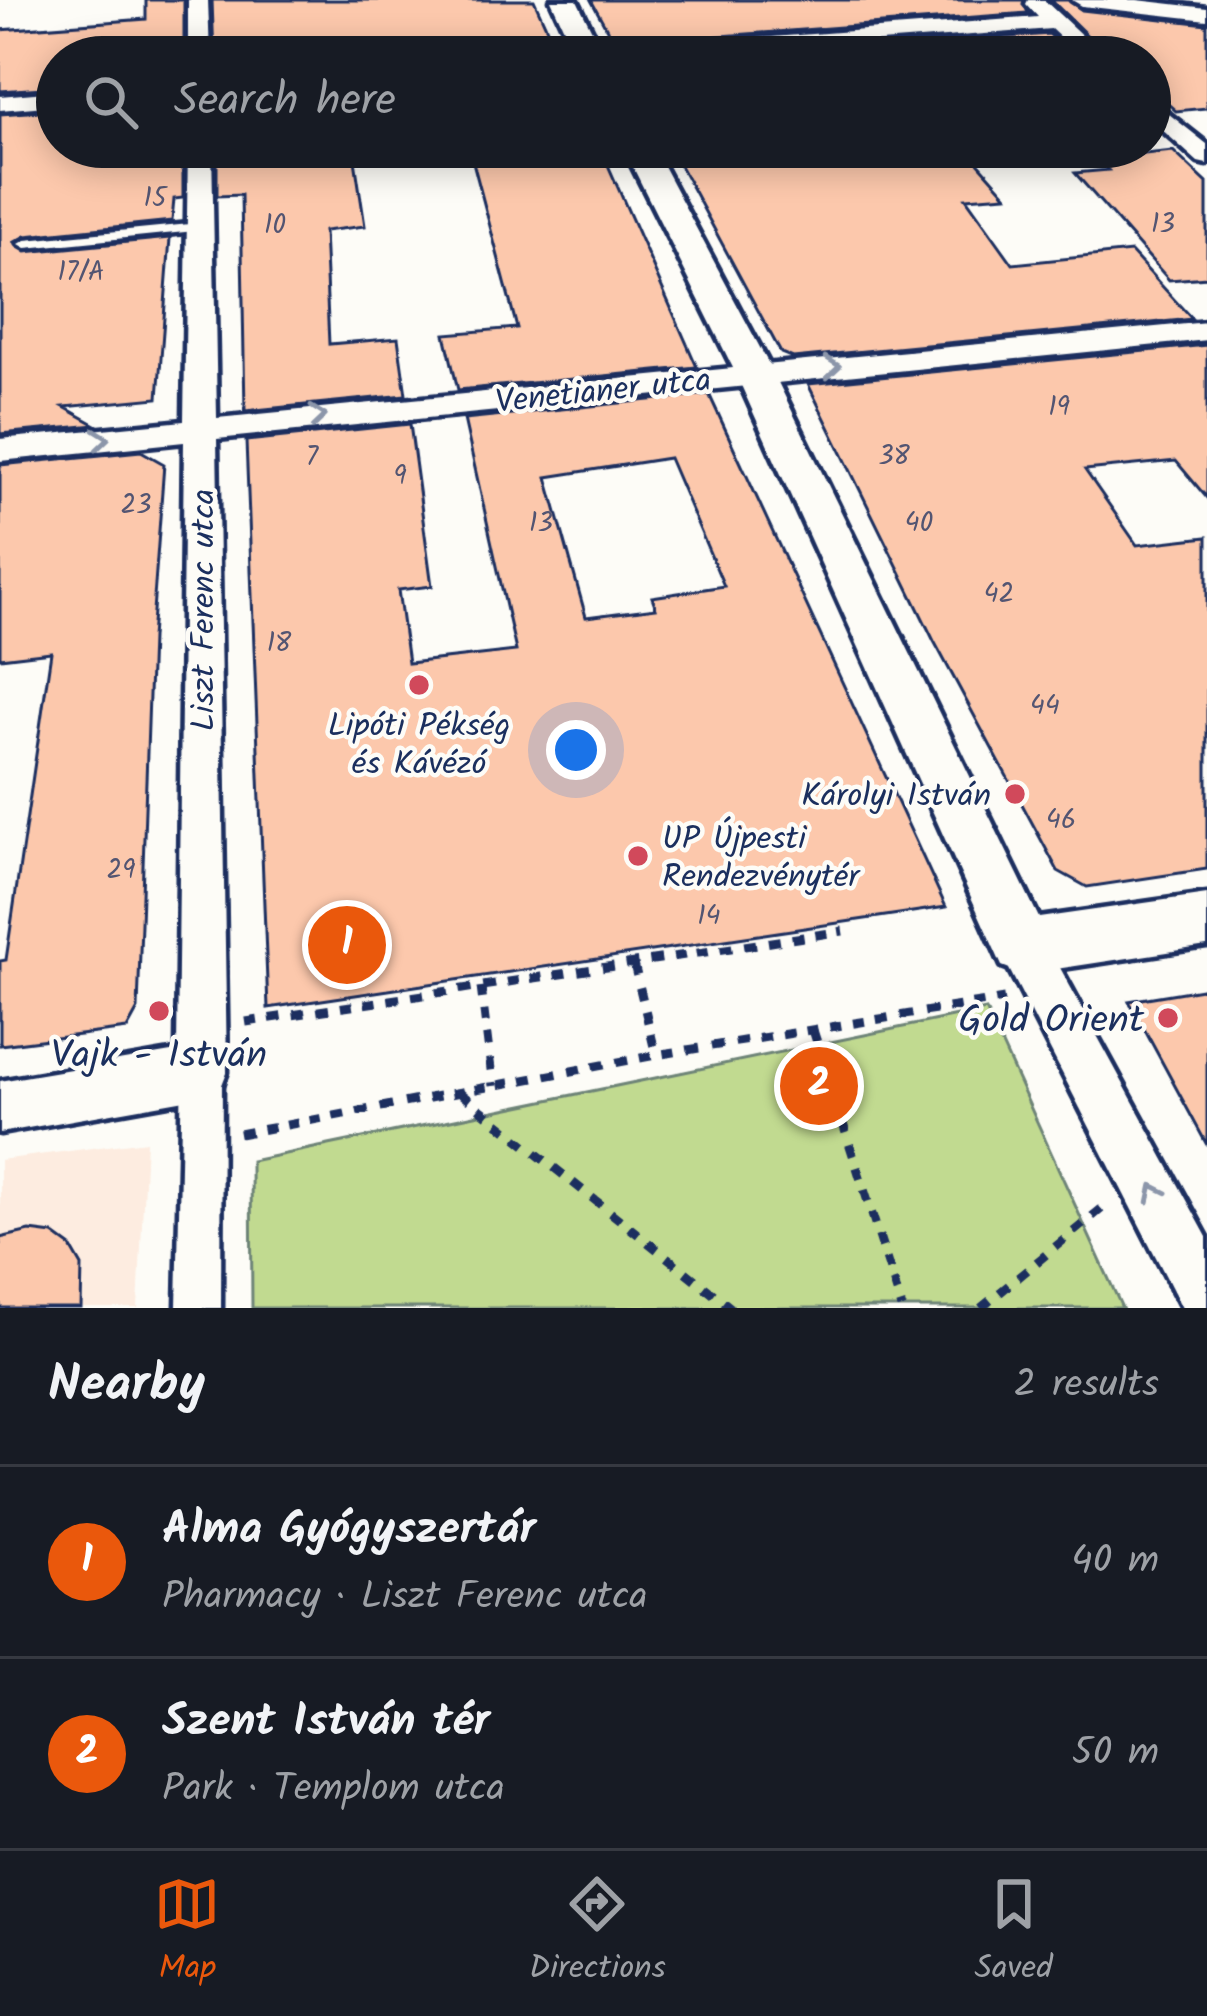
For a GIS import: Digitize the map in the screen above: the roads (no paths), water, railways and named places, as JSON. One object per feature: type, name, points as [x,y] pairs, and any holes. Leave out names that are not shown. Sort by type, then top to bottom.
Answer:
[{"type":"street","points":[[198,0],[199,36]]},
{"type":"street","points":[[564,0],[584,36]]},
{"type":"street","points":[[1033,0],[1070,36]]},
{"type":"street","points":[[1082,0],[1207,14]]},
{"type":"street","points":[[870,36],[1054,22]]},
{"type":"street","points":[[0,103],[36,100]]},
{"type":"street","points":[[1171,125],[1207,157]]},
{"type":"street","name":"Liszt Ferenc utca","points":[[200,168],[202,1050]]},
{"type":"street","points":[[649,168],[755,374],[1023,947],[1207,1297]]},
{"type":"street","name":"Venetianer utca","points":[[0,450],[1207,331]]},
{"type":"street","points":[[1023,947],[1207,920]]},
{"type":"street","points":[[0,1107],[202,1050],[199,1308]]},
{"type":"lane","points":[[26,244],[200,227]]},
{"type":"place","name":"Lipóti Pékség és Kávézó","points":[[419,685]]},
{"type":"place","name":"Károlyi István","points":[[1015,794]]},
{"type":"place","name":"UP Újpesti Rendezvénytér","points":[[638,856]]},
{"type":"place","name":"Alma Gyógyszertár","points":[[347,945]]},
{"type":"place","name":"Vajk - István","points":[[159,1011]]},
{"type":"place","name":"Gold Orient","points":[[1168,1018]]},
{"type":"place","name":"Szent István tér","points":[[819,1086]]}]
